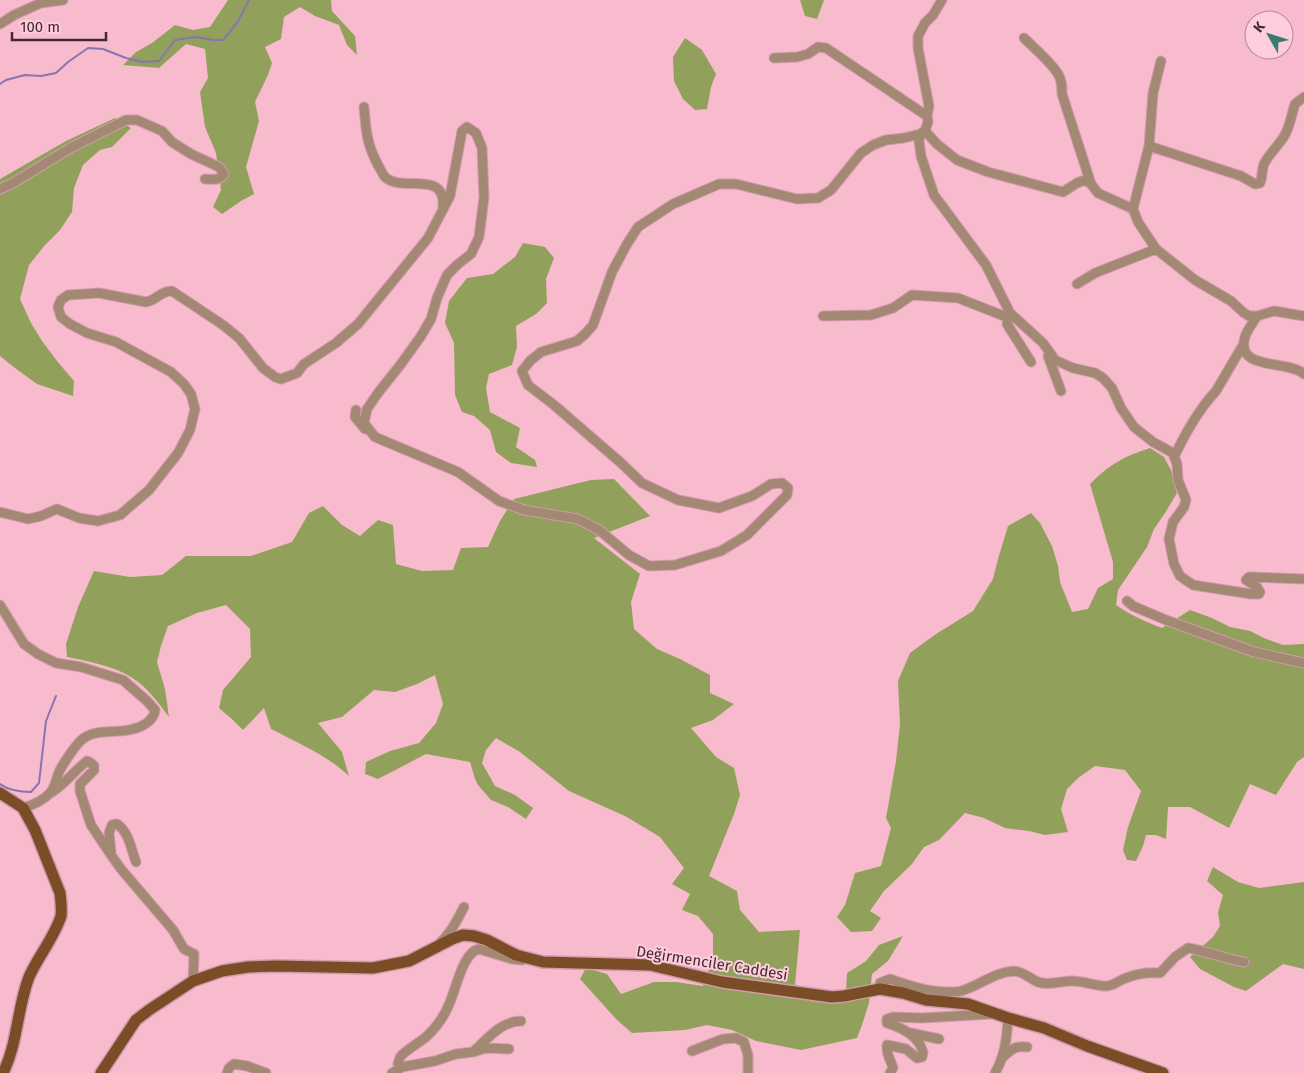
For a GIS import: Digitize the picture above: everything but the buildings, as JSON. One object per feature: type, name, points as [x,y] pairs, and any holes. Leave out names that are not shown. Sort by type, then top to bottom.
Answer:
[{"type":"main road","points":[[0,793],[23,808],[35,830],[60,893],[62,905],[61,916],[29,977],[9,1061],[3,1073]]},
{"type":"main road","name":"Değirmenciler Caddesi","points":[[101,1073],[136,1020],[193,981],[222,971],[248,967],[373,968],[409,961],[452,939],[464,935],[487,940],[516,955],[542,962],[650,965],[722,982],[832,997],[880,989],[926,1000],[968,1004],[1044,1028],[1087,1046],[1163,1073]]},
{"type":"street","points":[[0,24],[14,15],[41,3],[63,0]]},
{"type":"street","points":[[942,0],[918,36],[918,48],[930,106],[927,116],[928,122],[919,141],[921,156],[934,195],[986,264],[1010,315],[1007,324],[1031,362]]},
{"type":"street","points":[[1024,38],[1058,74],[1062,83],[1062,94],[1091,184]]},
{"type":"street","points":[[774,58],[796,57],[808,54],[818,47],[826,48],[927,116]]},
{"type":"street","points":[[1162,60],[1153,93],[1149,146],[1133,209],[1138,222],[1156,249],[1195,280],[1231,301],[1249,316],[1257,316],[1274,311],[1304,316]]},
{"type":"street","points":[[1149,146],[1241,176],[1255,184],[1260,183],[1263,167],[1270,154],[1284,137],[1290,124],[1294,104],[1304,97]]},
{"type":"street","points":[[364,107],[367,136],[372,154],[385,177],[391,181],[427,184],[436,188],[444,199],[443,210]]},
{"type":"street","points":[[0,189],[72,147],[126,120],[138,120],[162,131],[172,142],[191,154],[219,167],[224,174],[216,180],[205,179]]},
{"type":"street","points":[[0,512],[28,519],[57,509],[79,518],[98,522],[120,515],[149,490],[178,454],[190,430],[195,409],[191,394],[184,384],[171,372],[116,342],[87,333],[70,324],[61,317],[58,307],[61,300],[68,295],[100,293],[146,302],[153,301],[165,291],[172,291],[223,325],[238,338],[263,368],[275,377],[281,379],[296,373],[304,364],[336,343],[358,324],[428,238],[450,196],[462,131],[468,127],[476,132],[482,148],[484,197],[479,237],[471,254],[447,275],[437,298],[431,319],[421,336],[367,409],[364,423],[375,436]]},
{"type":"street","points":[[923,132],[957,160],[988,172],[1063,192],[1085,180],[1098,193],[1133,209]]},
{"type":"street","points":[[356,410],[355,417],[367,432],[458,472],[499,501],[524,510],[578,519],[599,530],[629,555],[649,566],[675,565],[721,551],[747,535],[787,495],[788,488],[782,482],[771,484],[752,496],[718,508],[678,500],[642,483],[554,405],[528,385],[522,371],[530,360],[541,352],[576,341],[585,334],[593,325],[612,272],[638,227],[672,204],[719,184],[736,184],[797,199],[818,198],[831,190],[861,153],[873,145],[886,140],[904,138],[923,132]]},
{"type":"street","points":[[1077,284],[1095,273],[1156,249]]},
{"type":"street","points":[[823,316],[871,315],[893,308],[912,295],[958,298],[1010,315],[1043,343],[1055,360],[1073,368],[1095,373],[1103,378],[1112,388],[1121,408],[1134,427],[1172,453],[1177,464],[1178,480],[1186,500],[1184,507],[1173,522],[1169,539],[1174,564],[1180,576],[1192,585],[1251,594],[1259,594],[1260,592],[1257,587],[1246,580],[1249,577],[1304,580]]},
{"type":"street","points":[[1174,458],[1184,435],[1216,391],[1243,345],[1245,336],[1257,316]]},
{"type":"street","points":[[1243,345],[1246,353],[1253,360],[1293,368],[1304,374]]},
{"type":"street","points":[[1046,348],[1062,392]]},
{"type":"street","points":[[1127,601],[1133,606],[1166,620],[1254,652],[1304,662]]},
{"type":"street","points":[[0,605],[24,644],[38,654],[56,662],[81,667],[123,680],[155,710],[154,716],[150,720],[134,729],[98,732],[83,738],[59,772],[52,792]]},
{"type":"street","points":[[23,808],[34,804],[62,785],[87,761],[91,762],[94,770],[80,784],[80,791],[91,825],[121,869],[173,930],[184,949],[194,954],[193,981]]},
{"type":"street","points":[[111,855],[109,833],[112,825],[117,824],[122,827],[127,836],[136,862]]},
{"type":"street","points":[[434,948],[446,937],[464,907]]},
{"type":"street","points":[[880,989],[880,983],[890,978],[914,988],[938,992],[960,992],[993,976],[1016,971],[1038,982],[1051,984],[1070,981],[1109,986],[1145,972],[1160,973],[1175,957],[1188,948],[1244,962]]},
{"type":"street","points":[[402,1068],[398,1064],[401,1056],[427,1036],[451,1002],[459,976],[474,950],[479,949],[512,959],[542,962]]},
{"type":"street","points":[[939,1038],[908,1032],[887,1024],[887,1019],[893,1017],[922,1018],[995,1013]]},
{"type":"street","points":[[995,1073],[1006,1043],[1008,1018]]},
{"type":"street","points":[[473,1052],[506,1024],[521,1021]]},
{"type":"street","points":[[890,1073],[893,1068],[886,1053],[887,1045],[906,1049],[917,1058],[922,1057],[922,1046],[908,1032]]},
{"type":"street","points":[[692,1051],[723,1039],[736,1038],[744,1042],[748,1055],[748,1073]]},
{"type":"street","points":[[1001,1060],[1014,1048],[1027,1047]]},
{"type":"street","points":[[392,1073],[402,1068],[435,1061],[456,1054],[486,1048],[509,1049]]},
{"type":"street","points":[[226,1073],[228,1068],[234,1064],[247,1066],[266,1073]]},
{"type":"green space","points":[[228,0],[331,0],[332,11],[355,36],[357,55],[347,45],[339,25],[315,16],[300,7],[284,17],[281,39],[265,47],[272,63],[255,102],[259,121],[246,167],[254,194],[222,214],[213,207],[221,190],[216,153],[205,127],[200,92],[208,78],[205,49],[186,44],[159,68],[123,65],[136,52],[152,43],[175,25],[193,30],[210,27]]},
{"type":"green space","points":[[800,0],[824,0],[817,19],[805,16]]},
{"type":"green space","points":[[685,38],[702,50],[716,74],[711,87],[707,109],[695,110],[683,99],[674,81],[673,57]]},
{"type":"green space","points":[[115,118],[131,128],[112,147],[100,150],[83,165],[74,188],[72,212],[60,230],[29,265],[20,299],[42,341],[74,381],[73,396],[37,384],[0,356],[0,179],[66,141]]},
{"type":"green space","points":[[523,243],[545,247],[554,258],[546,279],[547,303],[536,314],[516,326],[517,347],[512,365],[489,374],[486,388],[490,412],[520,428],[516,447],[535,460],[537,467],[511,463],[496,452],[490,430],[474,416],[462,412],[455,395],[454,343],[445,323],[449,301],[467,278],[493,274],[515,257]]},
{"type":"green space","points":[[1150,448],[1164,457],[1171,470],[1177,493],[1154,529],[1147,547],[1118,590],[1116,605],[1138,618],[1162,628],[1190,610],[1230,627],[1250,631],[1283,645],[1304,644],[1304,757],[1297,762],[1276,795],[1250,784],[1229,828],[1190,807],[1168,807],[1166,839],[1156,835],[1146,835],[1136,861],[1127,860],[1123,850],[1128,827],[1141,791],[1125,770],[1095,766],[1078,778],[1067,789],[1061,809],[1068,832],[1045,835],[1005,828],[984,818],[965,813],[939,840],[924,847],[912,864],[884,891],[870,911],[881,918],[872,931],[851,932],[837,917],[845,905],[855,873],[881,866],[891,828],[886,818],[900,724],[898,681],[910,653],[973,611],[993,579],[1008,526],[1031,513],[1040,523],[1052,546],[1058,566],[1060,582],[1072,612],[1088,609],[1098,588],[1113,579],[1113,562],[1090,484],[1117,462]]},
{"type":"green space","points":[[614,479],[650,516],[594,538],[640,574],[631,602],[634,629],[657,649],[710,675],[710,693],[734,704],[713,720],[691,728],[716,757],[734,768],[740,795],[709,876],[737,891],[740,910],[759,932],[800,930],[795,985],[820,991],[846,991],[847,973],[866,961],[879,945],[903,936],[888,961],[872,974],[869,1003],[857,1038],[801,1050],[756,1041],[732,1030],[707,1025],[685,1030],[632,1033],[617,1020],[580,979],[586,968],[607,974],[621,994],[654,982],[676,982],[703,986],[713,957],[713,934],[698,916],[682,910],[690,894],[672,884],[684,868],[660,837],[625,816],[569,791],[520,752],[496,738],[486,750],[482,763],[495,786],[515,795],[533,808],[526,819],[508,807],[491,800],[478,785],[470,762],[426,754],[378,779],[365,774],[366,762],[390,751],[419,743],[436,723],[443,704],[435,675],[395,692],[374,690],[342,717],[318,723],[342,752],[349,776],[322,756],[271,729],[264,708],[243,730],[219,708],[223,690],[251,657],[250,629],[226,605],[197,613],[168,626],[157,662],[165,689],[169,717],[147,690],[131,677],[109,667],[67,657],[66,644],[78,607],[94,571],[130,577],[162,575],[186,556],[251,556],[292,542],[309,513],[323,506],[342,525],[360,536],[378,520],[393,525],[396,564],[422,571],[453,570],[461,548],[488,547],[500,521],[514,499],[591,480]]},
{"type":"green space","points":[[1213,867],[1238,882],[1259,888],[1304,882],[1304,969],[1283,964],[1246,991],[1234,987],[1200,969],[1190,957],[1213,937],[1220,926],[1218,912],[1223,895],[1207,881]]},
{"type":"waterway","points":[[0,84],[6,80],[25,75],[41,76],[56,73],[88,48],[103,49],[143,62],[159,61],[175,40],[196,37],[223,40],[237,23],[249,0]]},
{"type":"waterway","points":[[0,784],[15,791],[31,792],[39,783],[46,721],[56,696]]}]
